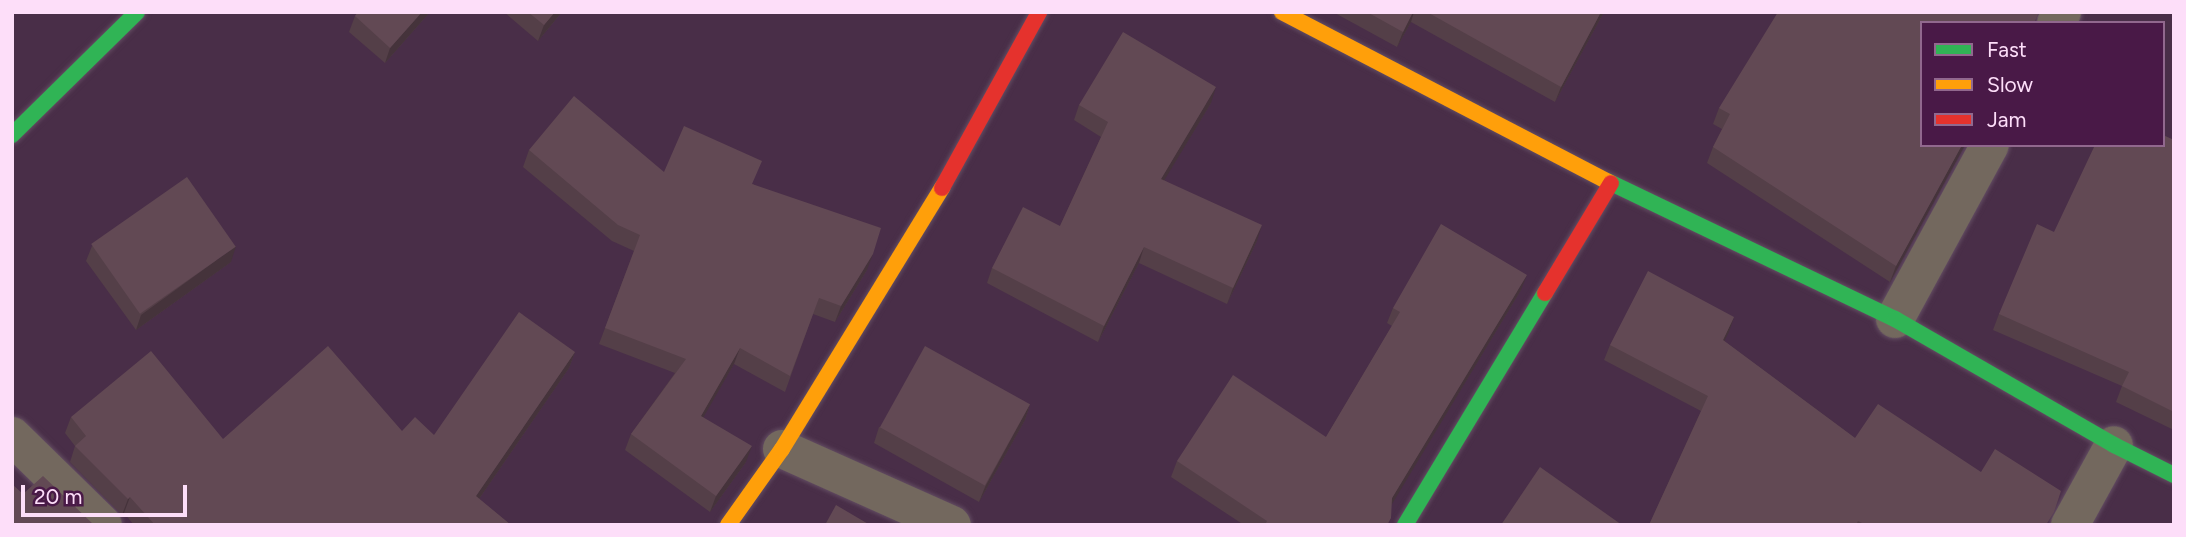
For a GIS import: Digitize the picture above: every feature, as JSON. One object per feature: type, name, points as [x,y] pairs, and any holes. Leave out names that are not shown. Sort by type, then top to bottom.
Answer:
[{"type":"street","points":[[12,135],[137,12]]},
{"type":"street","points":[[728,525],[782,449],[929,211],[1039,12]]},
{"type":"street","points":[[1282,12],[1611,183],[1895,319],[2114,445],[2174,475]]},
{"type":"street","points":[[1895,319],[1989,147]]},
{"type":"street","points":[[1405,525],[1611,183]]},
{"type":"street","points":[[12,436],[103,525]]},
{"type":"street","points":[[2070,525],[2114,445]]},
{"type":"street","points":[[782,449],[952,525]]},
{"type":"building","points":[[358,12],[422,12],[390,48],[355,16]]},
{"type":"building","points":[[528,12],[555,12],[544,25]]},
{"type":"building","points":[[1367,12],[1413,12],[1403,32]]},
{"type":"building","points":[[1427,12],[1601,12],[1561,87]]},
{"type":"building","points":[[1778,12],[2039,12],[2035,21],[1920,21],[1920,147],[1961,147],[1896,266],[1713,147],[1730,114],[1719,108]]},
{"type":"building","points":[[1123,32],[1216,87],[1161,179],[1262,225],[1233,288],[1144,247],[1104,326],[992,268],[1023,207],[1060,226],[1108,122],[1079,105]]},
{"type":"building","points":[[574,96],[664,172],[684,126],[762,161],[752,184],[881,228],[873,254],[841,306],[819,298],[790,376],[740,348],[701,416],[752,446],[716,496],[631,434],[686,359],[605,328],[640,235],[618,225],[529,150]]},
{"type":"building","points":[[2165,136],[2174,140],[2174,412],[2122,386],[2129,372],[1999,314],[2037,224],[2054,232],[2094,147],[2165,147]]},
{"type":"building","points":[[187,177],[236,247],[140,314],[91,244]]},
{"type":"building","points":[[1441,224],[1527,275],[1392,498],[1391,518],[1387,525],[1265,525],[1267,521],[1177,461],[1233,375],[1326,437],[1400,312],[1393,308]]},
{"type":"building","points":[[1648,271],[1734,317],[1723,340],[1855,438],[1878,404],[1981,472],[1995,449],[2061,491],[2046,525],[1866,525],[1858,521],[1856,525],[1649,525],[1708,396],[1610,345]]},
{"type":"building","points":[[519,312],[575,352],[476,496],[511,525],[155,525],[130,497],[128,499],[75,446],[86,436],[71,417],[151,351],[223,439],[328,346],[402,431],[415,417],[434,435]]},
{"type":"building","points":[[925,346],[1030,404],[985,486],[880,427]]},
{"type":"building","points":[[1540,467],[1622,525],[1501,525]]},
{"type":"building","points":[[43,476],[94,525],[12,525],[12,484],[23,494]]},
{"type":"building","points":[[836,505],[870,525],[825,525]]},
{"type":"traffic: fast","points":[[12,135],[137,12]]},
{"type":"traffic: fast","points":[[1609,182],[1895,319],[2114,445],[2174,475]]},
{"type":"traffic: fast","points":[[1405,525],[1545,293]]},
{"type":"traffic: slow","points":[[1282,12],[1609,182]]},
{"type":"traffic: slow","points":[[728,525],[782,449],[942,188]]},
{"type":"traffic: jam","points":[[942,188],[1039,12]]},
{"type":"traffic: jam","points":[[1545,293],[1611,183]]}]
